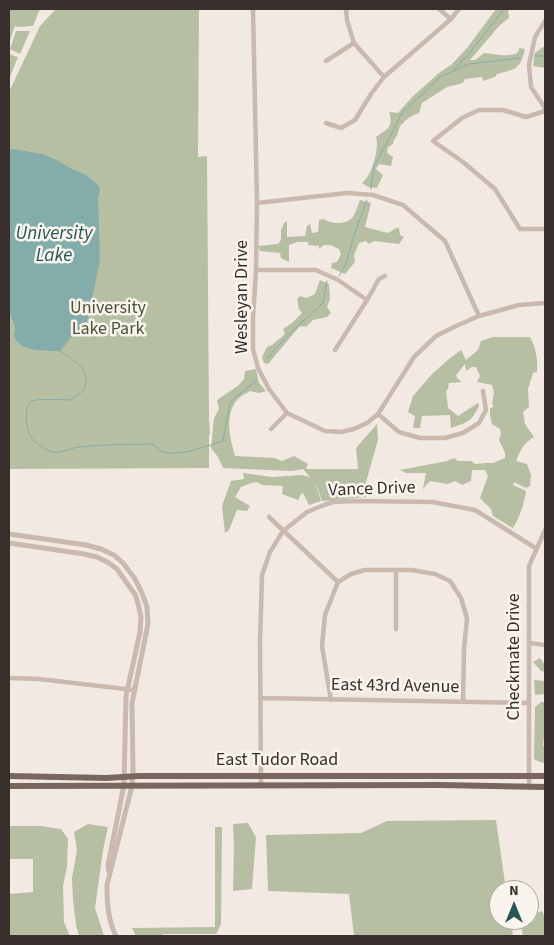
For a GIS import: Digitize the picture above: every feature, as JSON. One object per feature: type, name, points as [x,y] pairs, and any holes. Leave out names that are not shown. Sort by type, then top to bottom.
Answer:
[{"type":"main road","name":"East Tudor Road","points":[[9,776],[106,778],[133,776],[545,776]]},
{"type":"main road","name":"East Tudor Road","points":[[9,786],[545,787]]},
{"type":"street","name":"Wesleyan Drive","points":[[253,9],[256,203],[256,270],[252,319],[253,349],[258,368],[269,389],[287,413],[325,431],[341,432],[354,429],[367,423],[378,414],[402,379],[414,357],[436,336],[479,316],[519,305],[545,303]]},
{"type":"street","points":[[346,9],[347,20],[354,43],[384,77]]},
{"type":"street","points":[[439,9],[451,19]]},
{"type":"street","points":[[326,123],[340,128],[355,120],[384,77],[451,19],[459,9]]},
{"type":"street","points":[[545,21],[535,37],[529,65],[531,87],[545,110],[526,117],[502,110],[479,110],[462,118],[433,142],[463,162],[495,189],[520,229],[545,229]]},
{"type":"street","points":[[326,61],[354,43]]},
{"type":"street","points":[[256,203],[347,192],[373,195],[403,205],[445,241],[479,316]]},
{"type":"street","points":[[256,270],[316,270],[338,280],[367,300]]},
{"type":"street","points":[[335,350],[379,279],[385,276]]},
{"type":"street","points":[[378,414],[399,432],[420,438],[445,438],[463,433],[479,423],[486,410],[483,391]]},
{"type":"street","points":[[271,429],[287,413]]},
{"type":"street","name":"Vance Drive","points":[[261,786],[260,642],[262,575],[270,552],[283,530],[307,512],[333,502],[432,502],[475,510],[537,549]]},
{"type":"street","points":[[269,517],[338,582]]},
{"type":"street","name":"Checkmate Drive","points":[[529,787],[529,566],[545,530]]},
{"type":"street","points":[[9,534],[86,545],[114,555],[135,578],[147,608],[147,629],[132,703],[133,776],[128,786],[108,865],[108,915],[116,936]]},
{"type":"street","points":[[9,543],[97,557],[117,569],[136,596],[141,617],[140,632],[125,702],[124,777],[128,786]]},
{"type":"street","points":[[331,700],[322,646],[325,615],[338,582],[351,574],[365,570],[412,570],[435,574],[450,581],[461,598],[467,618],[464,649],[463,702]]},
{"type":"street","points":[[396,570],[396,629]]},
{"type":"street","points":[[529,643],[545,644]]},
{"type":"street","points":[[9,678],[26,678],[134,690]]},
{"type":"street","name":"East 43rd Avenue","points":[[260,698],[529,703]]},
{"type":"green space","points":[[9,9],[42,9],[39,11],[33,26],[15,26],[9,43]]},
{"type":"green space","name":"University Lake Park","points":[[56,9],[199,9],[198,157],[207,156],[209,468],[9,469],[9,92],[40,26]]},
{"type":"green space","points":[[496,9],[508,9],[509,18],[499,26],[470,60],[475,60],[484,53],[512,55],[518,52],[519,48],[525,49],[517,67],[483,81],[482,77],[465,79],[463,83],[447,87],[422,103],[419,113],[403,123],[393,144],[388,147],[387,153],[393,157],[391,166],[379,164],[376,169],[383,175],[377,188],[368,187],[362,183],[369,175],[374,162],[377,148],[376,137],[390,125],[389,112],[398,113],[412,97],[452,64],[467,48]]},
{"type":"green space","points":[[16,31],[30,31],[20,54],[10,49]]},
{"type":"green space","points":[[545,47],[545,68],[533,66],[535,53]]},
{"type":"green space","points":[[9,54],[18,57],[9,79]]},
{"type":"green space","points":[[360,200],[371,203],[365,227],[388,233],[399,228],[400,235],[404,237],[399,244],[374,241],[369,244],[366,241],[359,243],[354,255],[355,262],[345,274],[331,268],[332,263],[337,262],[341,254],[339,249],[330,245],[324,245],[319,249],[319,246],[308,245],[308,242],[297,242],[289,245],[289,262],[281,258],[280,253],[260,251],[258,246],[278,244],[281,240],[281,231],[284,223],[287,221],[287,237],[305,236],[307,226],[310,224],[312,233],[318,232],[319,220],[324,219],[335,223],[348,221],[354,215]]},
{"type":"green space","points":[[320,280],[329,284],[330,299],[327,307],[331,313],[327,317],[313,320],[306,327],[300,326],[268,364],[264,363],[262,357],[267,347],[285,334],[283,329],[302,313],[297,299],[300,296],[307,298],[315,294]]},
{"type":"green space","points":[[493,337],[530,337],[537,358],[537,372],[533,373],[528,389],[529,407],[523,412],[525,424],[534,437],[523,447],[516,461],[527,464],[531,475],[530,486],[526,488],[514,482],[513,485],[526,491],[518,519],[513,528],[493,516],[491,509],[480,498],[488,476],[485,470],[472,470],[471,481],[462,485],[455,481],[448,484],[430,481],[423,489],[426,473],[406,473],[400,470],[454,458],[458,461],[471,461],[475,464],[493,463],[505,458],[505,453],[499,440],[500,429],[492,424],[490,415],[490,409],[494,406],[492,404],[494,393],[492,385],[477,382],[480,376],[476,367],[466,371],[465,364],[456,375],[462,382],[449,383],[446,391],[448,408],[458,416],[478,403],[479,406],[468,421],[451,428],[450,415],[422,416],[420,428],[413,428],[415,416],[408,412],[413,396],[433,373],[461,350],[466,360],[478,350],[481,341]]},
{"type":"green space","points":[[256,369],[259,383],[266,391],[259,393],[250,391],[240,397],[231,410],[229,425],[235,456],[275,458],[282,461],[294,456],[308,464],[306,469],[358,469],[356,448],[377,424],[378,440],[366,482],[366,497],[322,501],[315,483],[321,501],[309,505],[303,493],[298,500],[282,494],[283,486],[262,485],[257,482],[251,483],[241,487],[235,497],[250,506],[247,511],[237,510],[229,530],[225,533],[222,506],[231,481],[244,479],[243,473],[272,477],[302,475],[310,477],[303,469],[291,471],[223,468],[211,448],[214,418],[219,409],[217,400],[239,385],[244,379],[245,371]]},
{"type":"green space","points":[[540,658],[545,665],[545,672],[541,671],[533,662]]},
{"type":"green space","points":[[534,680],[545,681],[545,694],[535,695]]},
{"type":"green space","points":[[541,702],[545,702],[543,745],[545,747],[545,763],[534,759],[535,707]]},
{"type":"green space","points":[[496,820],[505,880],[489,880],[489,930],[512,930],[513,936],[354,936],[349,894],[268,891],[266,835],[361,833],[387,821]]},
{"type":"green space","points":[[248,823],[256,837],[252,889],[233,891],[233,824]]},
{"type":"green space","points":[[88,824],[108,827],[95,908],[104,936],[79,936],[76,925],[72,878],[77,850],[74,832]]},
{"type":"green space","points":[[9,826],[41,826],[61,829],[68,839],[67,866],[63,886],[64,922],[70,936],[9,936],[9,894],[33,892],[33,859],[9,859]]},
{"type":"green space","points":[[215,827],[222,827],[221,924],[216,934],[136,936],[132,928],[215,927]]},
{"type":"green space","points":[[542,911],[545,918],[545,936],[523,936],[522,930],[539,930],[539,912]]},
{"type":"water","name":"University Lake","points":[[9,149],[43,154],[86,175],[100,188],[98,199],[100,260],[88,318],[79,334],[73,335],[60,351],[26,348],[16,341],[14,335],[15,327],[9,312]]},
{"type":"waterway","points":[[454,70],[504,9]]},
{"type":"waterway","points":[[534,56],[545,56]]},
{"type":"waterway","points":[[371,189],[374,166],[402,113],[440,77],[469,64],[519,58]]},
{"type":"waterway","points":[[339,276],[346,264],[367,200]]},
{"type":"waterway","points":[[267,359],[288,335],[323,303],[327,281]]},
{"type":"waterway","points":[[60,351],[76,362],[84,371],[86,376],[84,390],[71,400],[45,399],[32,401],[26,413],[31,437],[40,446],[53,452],[88,446],[152,444],[161,451],[175,453],[223,441],[230,403],[256,381]]}]
